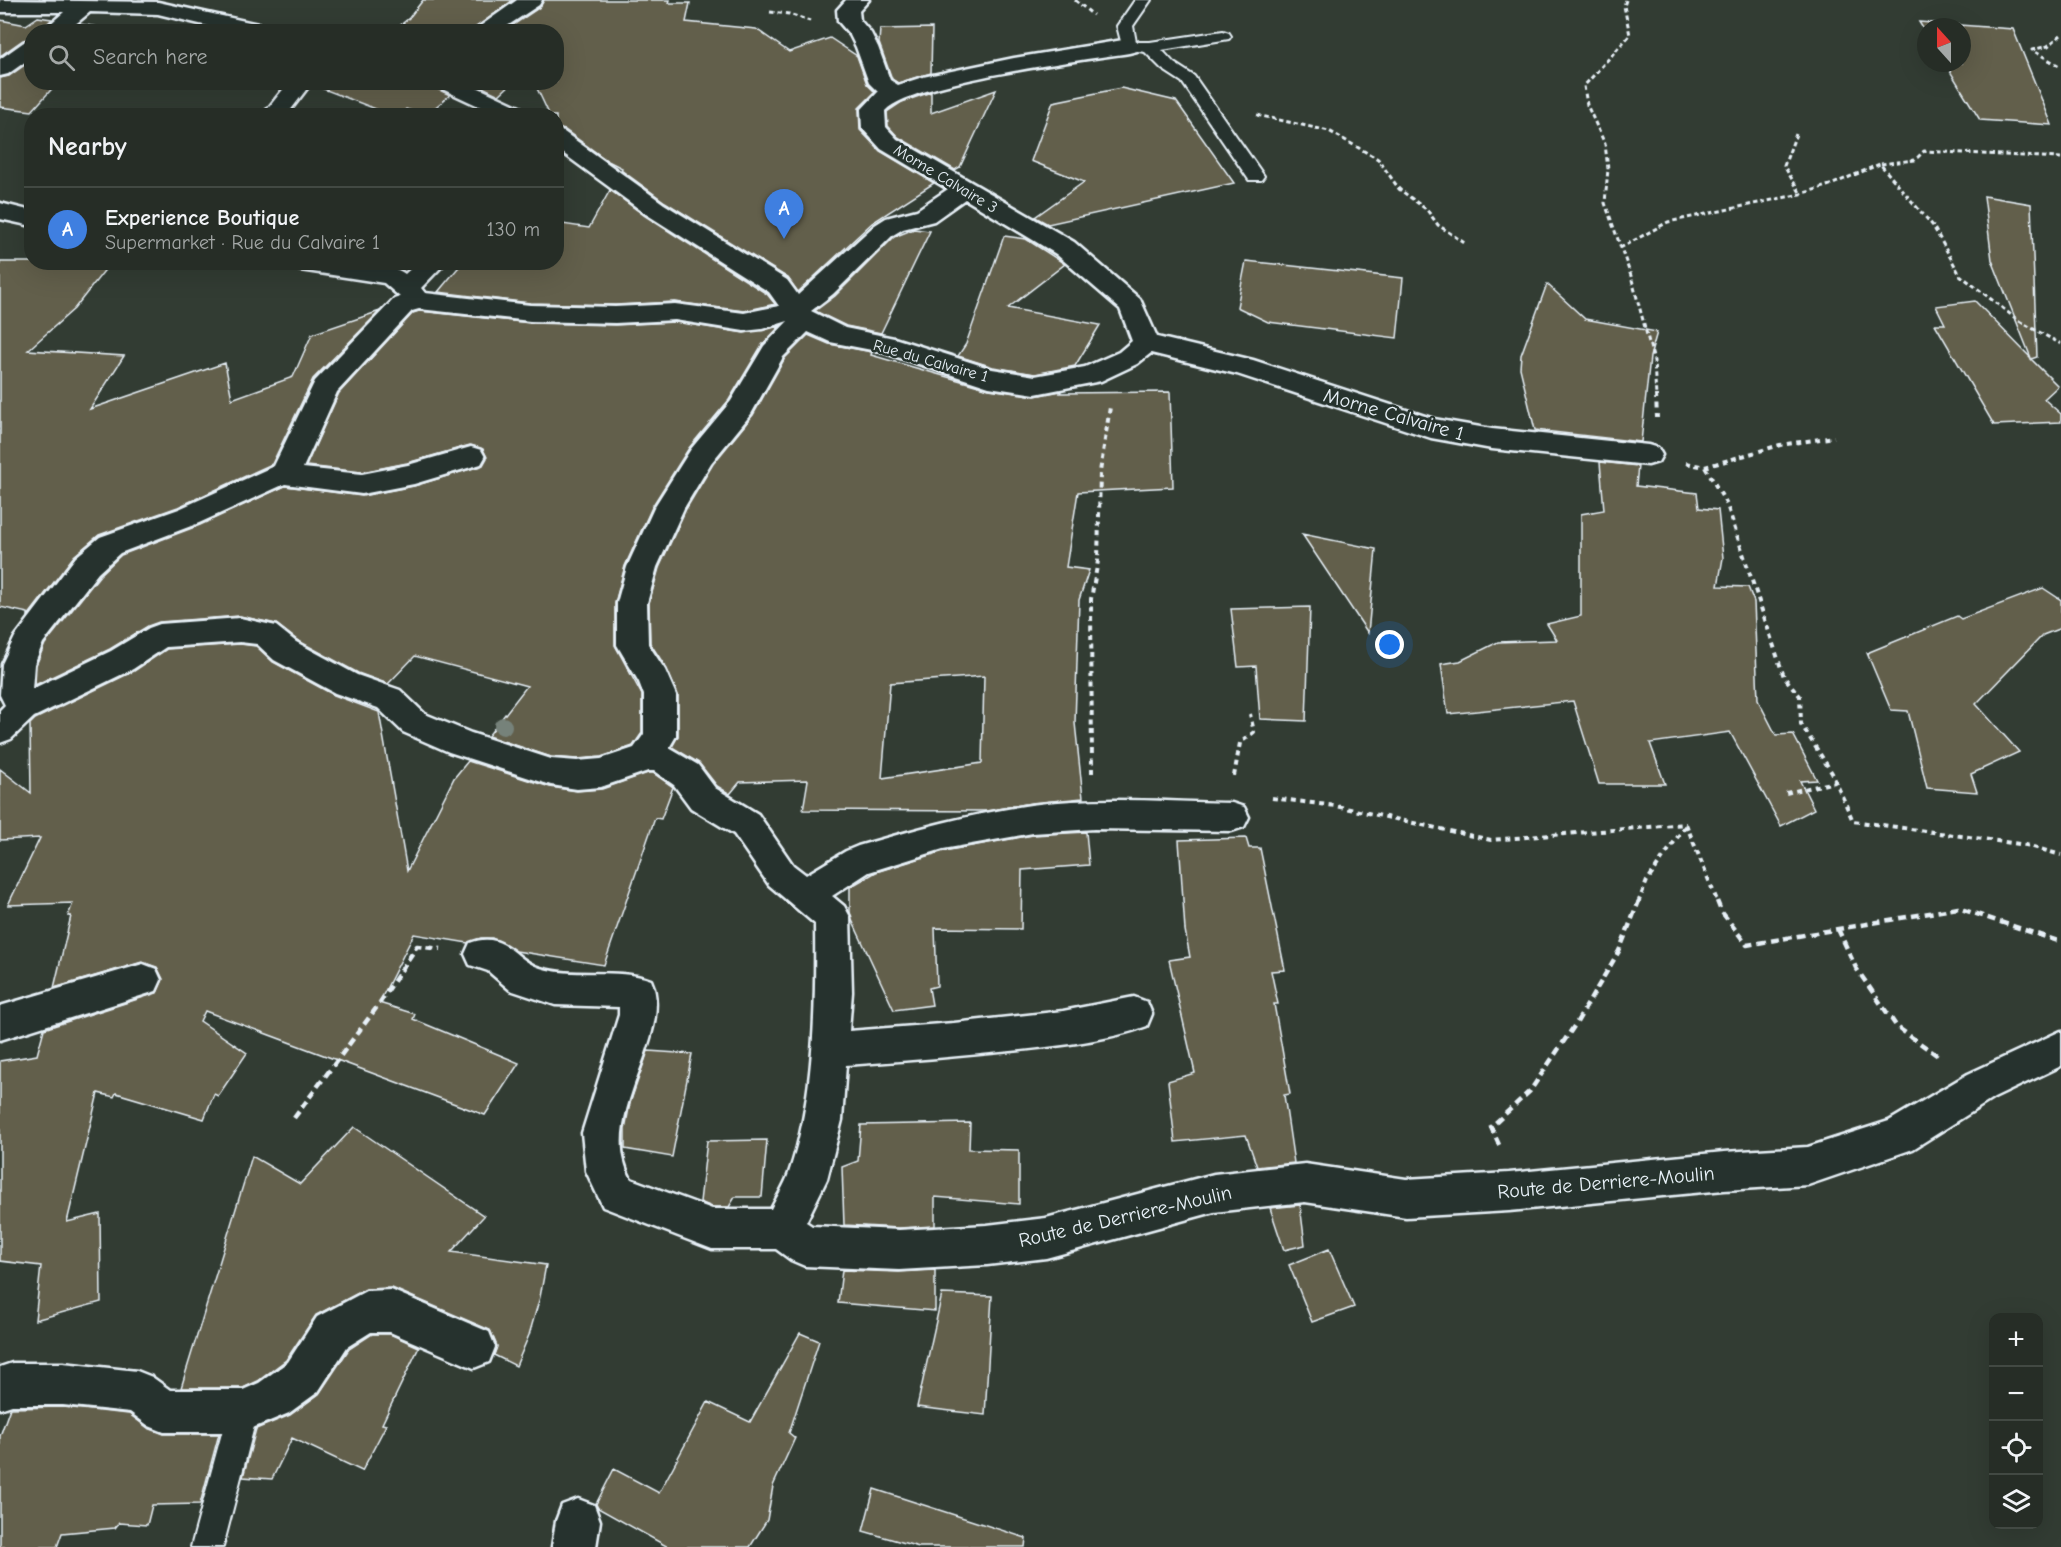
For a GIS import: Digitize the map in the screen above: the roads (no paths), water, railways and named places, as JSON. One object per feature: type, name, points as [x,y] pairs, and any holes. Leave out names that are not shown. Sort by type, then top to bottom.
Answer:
[{"type":"street","points":[[495,24],[531,0]]},
{"type":"street","points":[[858,0],[848,10],[849,21],[860,33],[867,47],[880,83],[894,93]]},
{"type":"street","points":[[0,6],[58,3],[158,9],[227,24]]},
{"type":"street","points":[[62,24],[86,5]]},
{"type":"street","name":"Morne Calvaire 3","points":[[1139,46],[1014,65],[923,84],[884,98],[873,110],[873,128],[889,144],[1065,248],[1131,305],[1146,343]]},
{"type":"street","points":[[0,69],[24,52]]},
{"type":"street","points":[[280,108],[294,90]]},
{"type":"street","points":[[463,90],[503,108]]},
{"type":"street","name":"Rue du Calvaire 1","points":[[564,145],[655,209],[778,286],[800,314],[839,336],[885,344],[988,378],[1035,385],[1064,381],[1098,371],[1128,358],[1146,343]]},
{"type":"street","points":[[0,730],[23,708],[122,660],[160,636],[240,630],[265,634],[285,651],[346,684],[389,699],[414,723],[461,743],[551,772],[577,775],[601,773],[646,757],[660,736],[660,695],[654,679],[633,645],[632,603],[642,567],[670,506],[701,456],[741,407],[773,352],[800,314],[824,288],[884,230],[895,223],[925,216],[964,189]]},
{"type":"street","points":[[0,211],[24,217]]},
{"type":"street","points":[[352,270],[391,276],[411,293],[463,307],[530,313],[615,315],[675,312],[744,322],[800,314]]},
{"type":"street","points":[[23,708],[16,695],[18,664],[30,637],[87,565],[110,545],[189,516],[284,473],[289,467],[325,388],[403,305],[428,270]]},
{"type":"street","name":"Morne Calvaire 1","points":[[1146,343],[1243,366],[1431,428],[1492,439],[1648,455]]},
{"type":"street","points":[[284,473],[295,477],[362,484],[414,474],[430,467],[471,457]]},
{"type":"street","points":[[483,954],[499,959],[523,979],[555,989],[638,992],[637,1015],[601,1133],[605,1171],[617,1193],[712,1229],[782,1229],[807,1179],[823,1120],[834,992],[832,917],[781,875],[746,824],[703,798],[686,775],[661,759],[646,757]]},
{"type":"street","points":[[805,894],[858,861],[944,835],[1033,819],[1094,815],[1232,817]]},
{"type":"street","points":[[0,1023],[143,980]]},
{"type":"street","points":[[830,1049],[954,1040],[1064,1028],[1134,1014]]},
{"type":"street","name":"Route de Derriere-Moulin","points":[[782,1229],[805,1246],[900,1250],[987,1245],[1046,1238],[1214,1193],[1305,1183],[1406,1198],[1509,1192],[1724,1171],[1808,1166],[1899,1136],[1981,1086],[2061,1048]]},
{"type":"street","points":[[0,1388],[12,1384],[63,1384],[137,1392],[164,1411],[243,1411],[274,1398],[303,1377],[332,1332],[366,1312],[391,1311],[474,1347]]},
{"type":"lane","points":[[1143,0],[1125,26],[1139,46],[1188,79],[1255,176]]},
{"type":"lane","points":[[1139,46],[1223,36]]},
{"type":"lane","points":[[207,1547],[243,1411]]},
{"type":"place","name":"Experience Boutique","points":[[784,239]]}]
